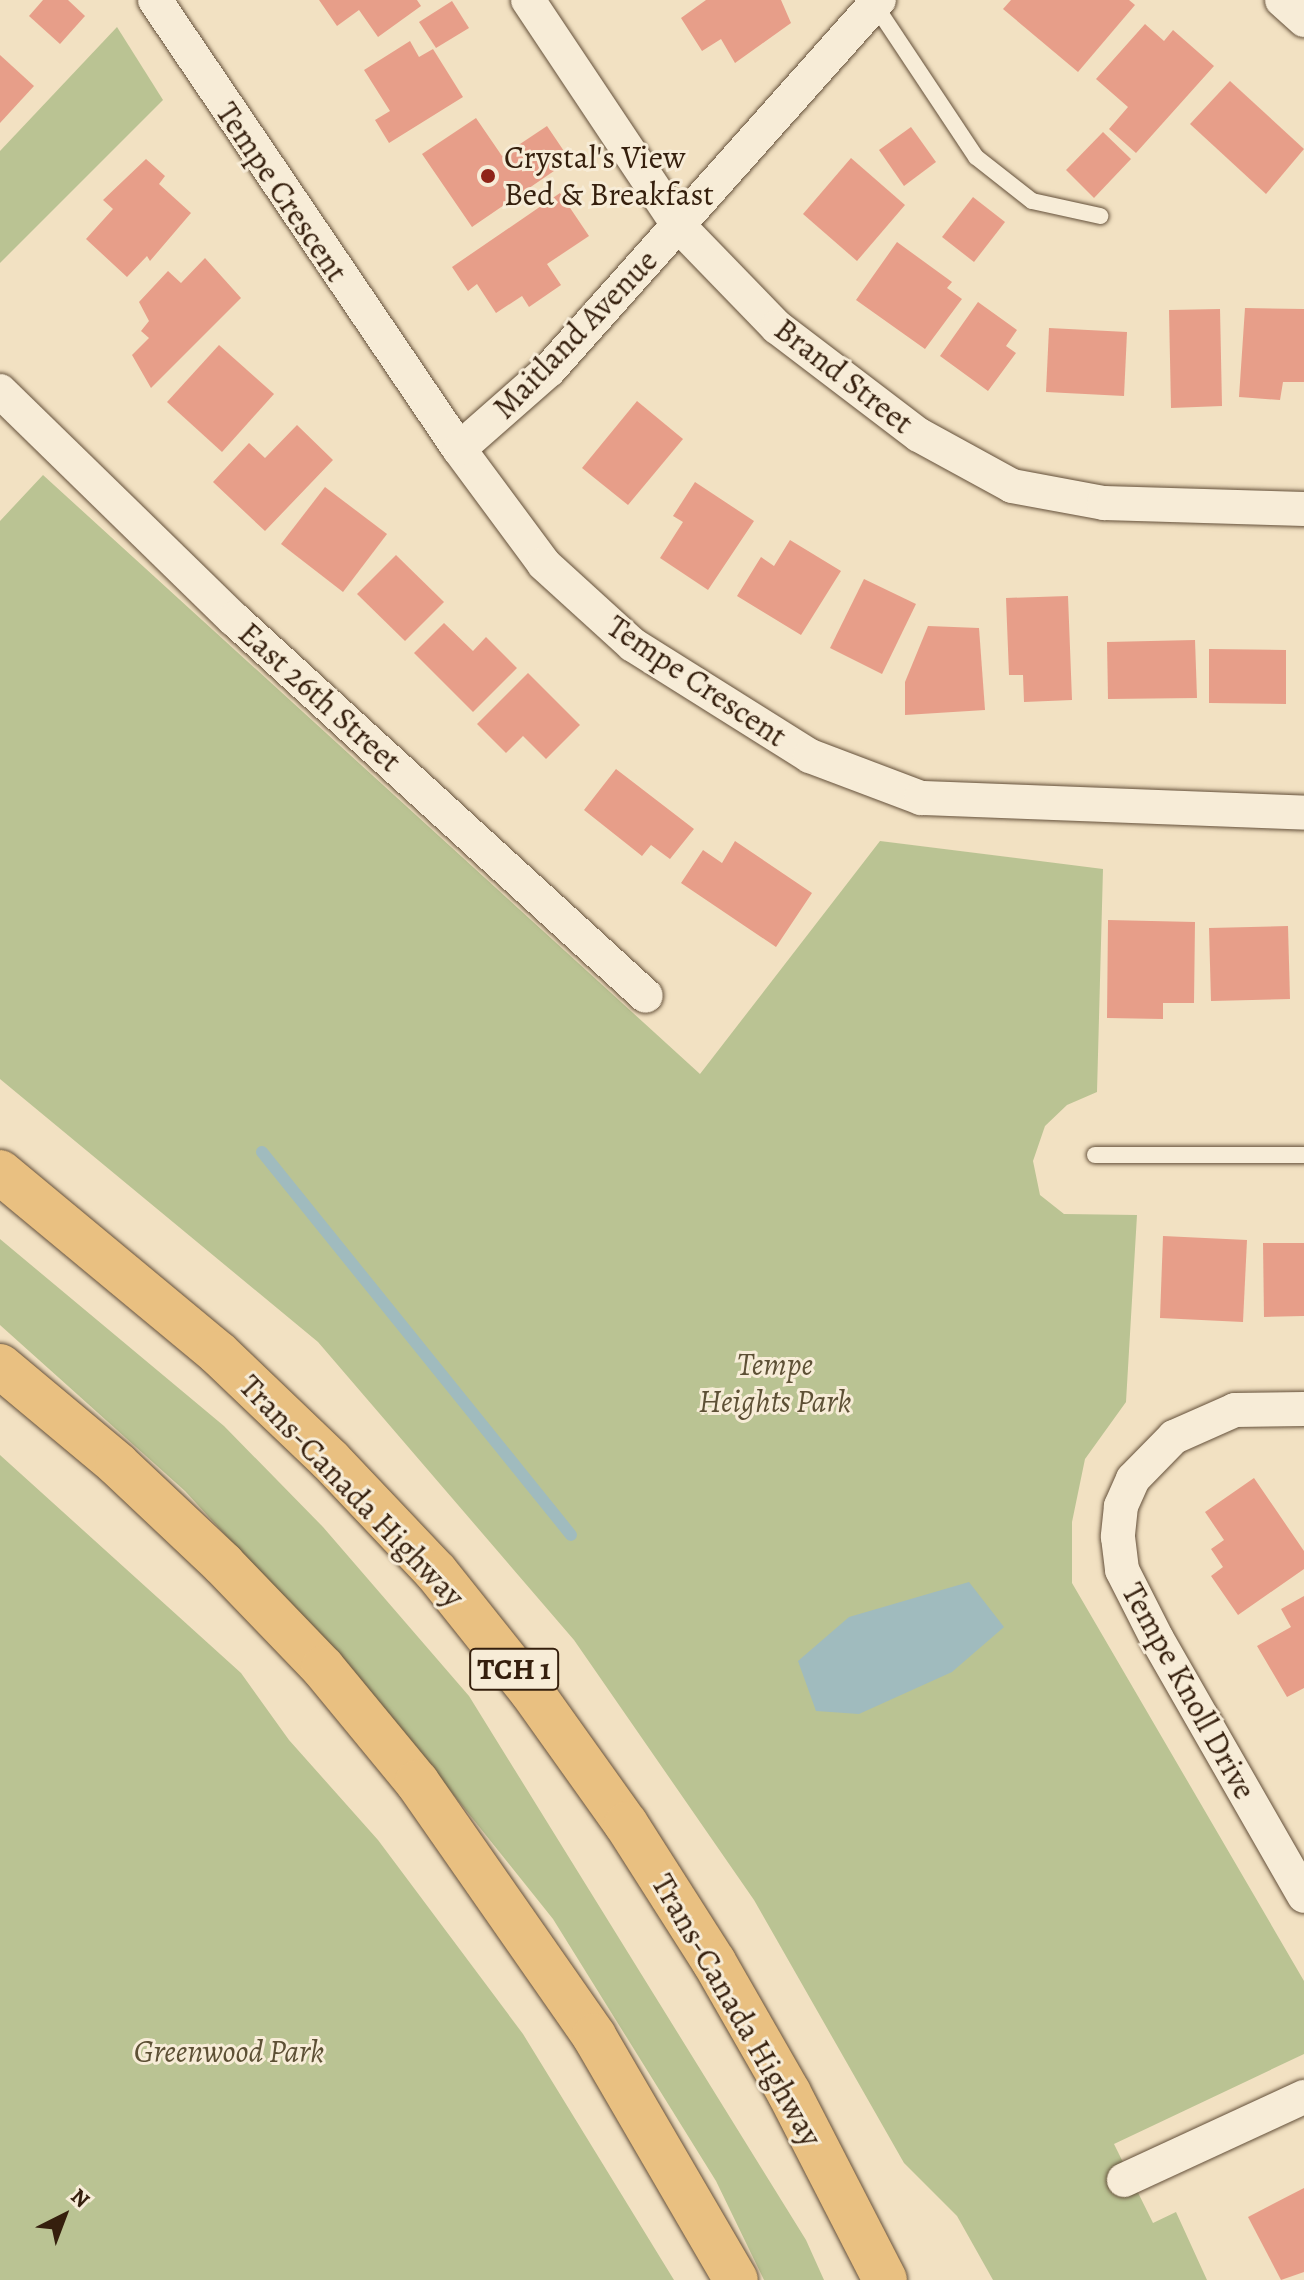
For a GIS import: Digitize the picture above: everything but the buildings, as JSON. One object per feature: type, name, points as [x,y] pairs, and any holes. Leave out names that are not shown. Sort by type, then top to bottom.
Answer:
[{"type":"highway","name":"Trans-Canada Highway","points":[[0,1172],[218,1353],[330,1460],[436,1572],[512,1667],[626,1824],[714,1962],[789,2093],[885,2280]]},
{"type":"highway","points":[[0,1366],[117,1464],[223,1564],[323,1668],[417,1782],[594,2036],[736,2280]]},
{"type":"street","name":"Tempe Crescent","points":[[155,0],[459,449],[544,564],[633,645],[810,756],[921,798],[1304,813]]},
{"type":"street","name":"Brand Street","points":[[528,0],[679,226],[777,327],[919,435],[1012,486],[1104,503],[1304,509]]},
{"type":"street","points":[[1282,0],[1304,20]]},
{"type":"street","name":"Maitland Avenue","points":[[459,449],[549,370],[875,2]]},
{"type":"street","name":"East 26th Street","points":[[0,391],[234,619],[646,996]]},
{"type":"street","name":"Tempe Knoll Drive","points":[[1304,1409],[1235,1410],[1174,1437],[1133,1479],[1121,1506],[1118,1537],[1122,1570],[1157,1639],[1304,1896]]},
{"type":"street","points":[[1124,2180],[1304,2097]]},
{"type":"lane","points":[[875,2],[976,157],[1032,201],[1100,216]]},
{"type":"lane","points":[[1095,1155],[1304,1155]]},
{"type":"green space","points":[[117,27],[163,100],[0,263],[0,151]]},
{"type":"green space","name":"Tempe Heights Park","points":[[43,475],[700,1074],[880,841],[1103,869],[1097,1092],[1067,1105],[1045,1126],[1033,1161],[1040,1195],[1064,1214],[1137,1215],[1126,1402],[1085,1459],[1072,1522],[1072,1583],[1304,1981],[1304,2054],[1114,2144],[1153,2223],[1176,2212],[1207,2280],[993,2280],[957,2216],[904,2163],[754,1900],[574,1640],[318,1342],[0,1079],[0,521]]},
{"type":"green space","points":[[0,1239],[224,1426],[323,1527],[469,1696],[806,2240],[824,2280],[764,2280],[716,2181],[553,1919],[384,1708],[185,1491],[0,1325]]},
{"type":"green space","name":"Greenwood Park","points":[[0,1455],[241,1673],[289,1740],[378,1840],[523,2034],[674,2280],[0,2280]]},
{"type":"water","points":[[969,1582],[1004,1627],[952,1672],[859,1714],[816,1711],[798,1661],[849,1617]]},
{"type":"waterway","points":[[262,1152],[571,1535]]},
{"type":"place","name":"Crystal's View Bed & Breakfast","points":[[488,176]]}]
